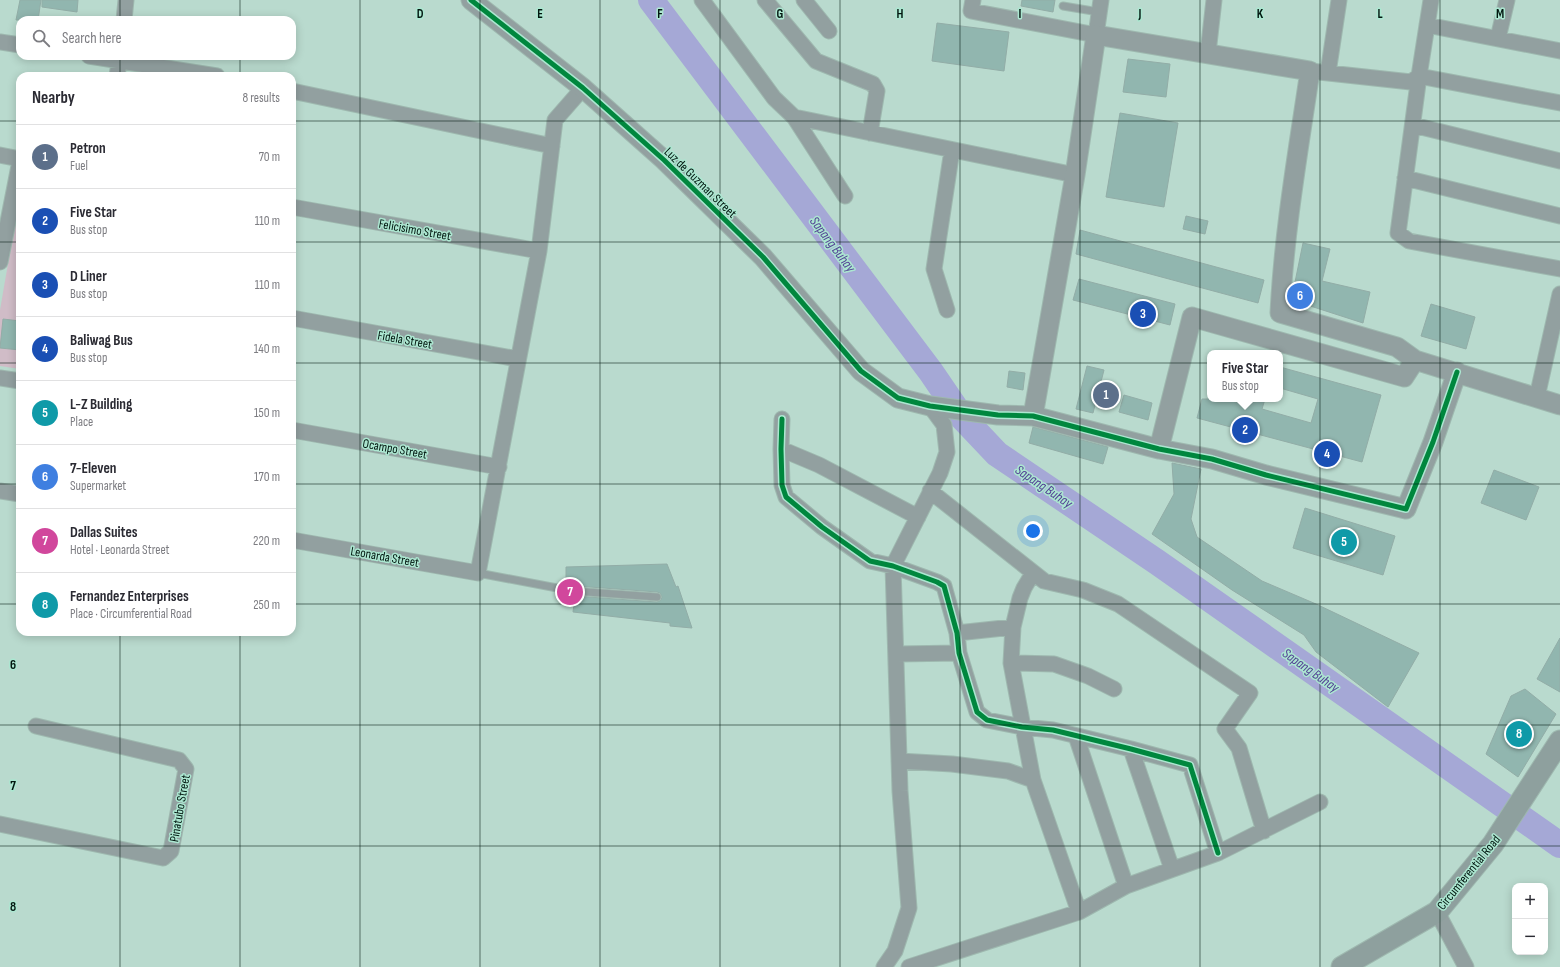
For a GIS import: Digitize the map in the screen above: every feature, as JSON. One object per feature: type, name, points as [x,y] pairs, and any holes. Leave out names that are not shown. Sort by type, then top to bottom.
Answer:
[{"type":"main road","name":"Circumferential Road","points":[[1342,967],[1438,912],[1493,844],[1560,741]]},
{"type":"street","points":[[124,16],[126,0]]},
{"type":"street","name":"Luz de Guzman Street","points":[[470,0],[583,88],[664,160],[763,257],[861,371],[898,398],[936,407]]},
{"type":"street","points":[[702,0],[774,98],[794,117],[845,196]]},
{"type":"street","points":[[765,0],[816,61],[873,84],[877,91],[870,133]]},
{"type":"street","points":[[804,0],[829,31]]},
{"type":"street","points":[[972,0],[971,10],[1096,35],[1310,71],[1411,82],[1419,76],[1560,103]]},
{"type":"street","points":[[1208,53],[1214,0]]},
{"type":"street","points":[[1328,73],[1339,0]]},
{"type":"street","points":[[1431,0],[1419,76],[1398,233],[1409,242],[1560,270]]},
{"type":"street","points":[[1498,38],[1507,0]]},
{"type":"street","points":[[1033,416],[1075,175],[1100,6]]},
{"type":"street","points":[[1427,25],[1560,51]]},
{"type":"street","points":[[0,42],[16,44]]},
{"type":"street","points":[[118,72],[120,60]]},
{"type":"street","points":[[131,60],[195,72]]},
{"type":"street","points":[[1310,71],[1294,175],[1282,275],[1280,313],[1397,347],[1415,360],[1560,405]]},
{"type":"street","points":[[478,572],[539,251],[555,120],[583,88]]},
{"type":"street","points":[[296,92],[552,146]]},
{"type":"street","points":[[794,117],[1075,175]]},
{"type":"street","points":[[1413,125],[1560,161]]},
{"type":"street","points":[[947,310],[934,269],[952,150]]},
{"type":"street","points":[[0,155],[16,159]]},
{"type":"street","points":[[1405,178],[1560,216]]},
{"type":"street","points":[[0,262],[16,180]]},
{"type":"street","name":"Felicisimo Street","points":[[296,208],[539,251]]},
{"type":"street","points":[[1537,397],[1560,294]]},
{"type":"street","points":[[1159,448],[1192,317],[1404,377],[1415,360]]},
{"type":"street","name":"Fidela Street","points":[[296,319],[518,359]]},
{"type":"street","points":[[936,407],[998,415],[1033,416],[1159,448],[1212,459],[1266,475],[1406,509],[1433,442],[1457,372]]},
{"type":"street","points":[[0,378],[16,380]]},
{"type":"street","points":[[884,967],[895,951],[909,908],[899,761],[894,566],[940,473],[947,452],[944,425],[936,407]]},
{"type":"street","points":[[782,419],[782,485],[786,497],[822,527],[870,561],[894,566],[938,582],[944,586],[957,633],[959,653],[977,712],[987,720],[1022,727],[1054,730],[1190,765],[1218,853]]},
{"type":"street","name":"Ocampo Street","points":[[296,431],[499,467]]},
{"type":"street","points":[[781,449],[819,465],[918,517]]},
{"type":"street","points":[[0,491],[16,493]]},
{"type":"street","points":[[930,492],[1044,581],[1083,590],[1118,604],[1250,693],[1225,729],[1239,748],[1264,831]]},
{"type":"street","name":"Leonarda Street","points":[[296,541],[478,572]]},
{"type":"street","points":[[1033,573],[1024,588],[1013,627],[1011,663],[1033,780],[1079,912]]},
{"type":"street","points":[[957,633],[1013,627]]},
{"type":"street","points":[[897,654],[959,653]]},
{"type":"street","points":[[1011,663],[1054,664],[1088,676],[1114,689]]},
{"type":"street","name":"Pinatubo Street","points":[[0,824],[163,858],[172,851],[186,769],[179,760],[36,726]]},
{"type":"street","points":[[1076,736],[1126,886]]},
{"type":"street","points":[[1131,749],[1172,869]]},
{"type":"street","points":[[899,761],[952,764],[1008,771],[1033,780]]},
{"type":"street","points":[[909,967],[1079,912],[1126,886],[1218,853],[1320,802]]},
{"type":"street","points":[[1438,912],[1466,967]]},
{"type":"lane","points":[[1063,6],[1100,6]]},
{"type":"lane","points":[[478,572],[573,591],[657,597]]},
{"type":"shaded area","points":[[16,217],[16,368],[0,366],[0,310]]},
{"type":"building","points":[[20,0],[41,0],[39,16],[17,16]]},
{"type":"building","points":[[42,0],[78,0],[77,12],[42,7]]},
{"type":"building","points":[[1022,0],[1055,0],[1053,12],[1021,6]]},
{"type":"building","points":[[937,23],[1009,32],[1004,71],[932,61]]},
{"type":"building","points":[[1128,59],[1170,64],[1166,97],[1123,92]]},
{"type":"building","points":[[1120,113],[1178,123],[1164,207],[1106,197]]},
{"type":"building","points":[[1186,216],[1208,221],[1205,234],[1183,229]]},
{"type":"building","points":[[1080,230],[1264,280],[1258,303],[1076,254]]},
{"type":"building","points":[[1303,243],[1330,249],[1322,281],[1370,292],[1363,323],[1301,303],[1294,287]]},
{"type":"building","points":[[1079,279],[1175,304],[1170,325],[1073,300]]},
{"type":"building","points":[[1431,304],[1475,317],[1466,349],[1421,336]]},
{"type":"building","points":[[3,319],[16,321],[16,350],[0,348]]},
{"type":"building","points":[[1087,366],[1104,370],[1093,413],[1076,409]]},
{"type":"building","points":[[1283,368],[1381,395],[1362,462],[1197,418],[1202,399],[1207,399],[1207,402],[1264,402],[1262,409],[1311,423],[1318,399],[1283,389]]},
{"type":"building","points":[[1009,371],[1025,373],[1023,390],[1007,387]]},
{"type":"building","points":[[1124,395],[1152,403],[1148,420],[1119,412]]},
{"type":"building","points":[[1033,427],[1108,447],[1103,464],[1029,443]]},
{"type":"building","points":[[1172,463],[1201,469],[1191,519],[1197,537],[1262,581],[1316,604],[1419,653],[1388,707],[1316,652],[1304,635],[1232,590],[1152,534],[1174,494]]},
{"type":"building","points":[[1494,470],[1539,487],[1526,520],[1481,503]]},
{"type":"building","points":[[1305,508],[1395,536],[1383,575],[1293,548]]},
{"type":"building","points":[[667,564],[676,587],[678,586],[692,628],[670,626],[670,623],[573,612],[575,596],[657,602],[661,600],[662,597],[660,593],[657,592],[566,584],[566,567]]},
{"type":"building","points":[[1560,638],[1560,692],[1537,679]]},
{"type":"building","points":[[1525,689],[1556,714],[1518,777],[1486,754],[1511,696]]},
{"type":"waterway","name":"Sapang Buhay","points":[[651,0],[931,372],[961,416],[997,454],[1157,562],[1560,845]]},
{"type":"cycle path","points":[[471,0],[583,88],[664,160],[763,257],[861,371],[898,398],[930,406],[998,415],[1033,416],[1159,449],[1212,459],[1266,475],[1406,509],[1433,442],[1457,372]]},
{"type":"cycle path","points":[[782,419],[782,485],[786,497],[822,527],[870,561],[893,566],[944,586],[957,633],[959,653],[977,712],[987,720],[1022,727],[1053,730],[1190,765],[1218,853]]},
{"type":"place","name":"7-Eleven","points":[[1300,296]]},
{"type":"place","name":"D Liner","points":[[1143,314]]},
{"type":"place","name":"Petron","points":[[1106,395]]},
{"type":"place","name":"Five Star","points":[[1245,430]]},
{"type":"place","name":"Baliwag Bus","points":[[1327,454]]},
{"type":"place","name":"L-Z Building","points":[[1344,542]]},
{"type":"place","name":"Dallas Suites","points":[[570,592]]},
{"type":"place","name":"Fernandez Enterprises","points":[[1519,734]]}]
